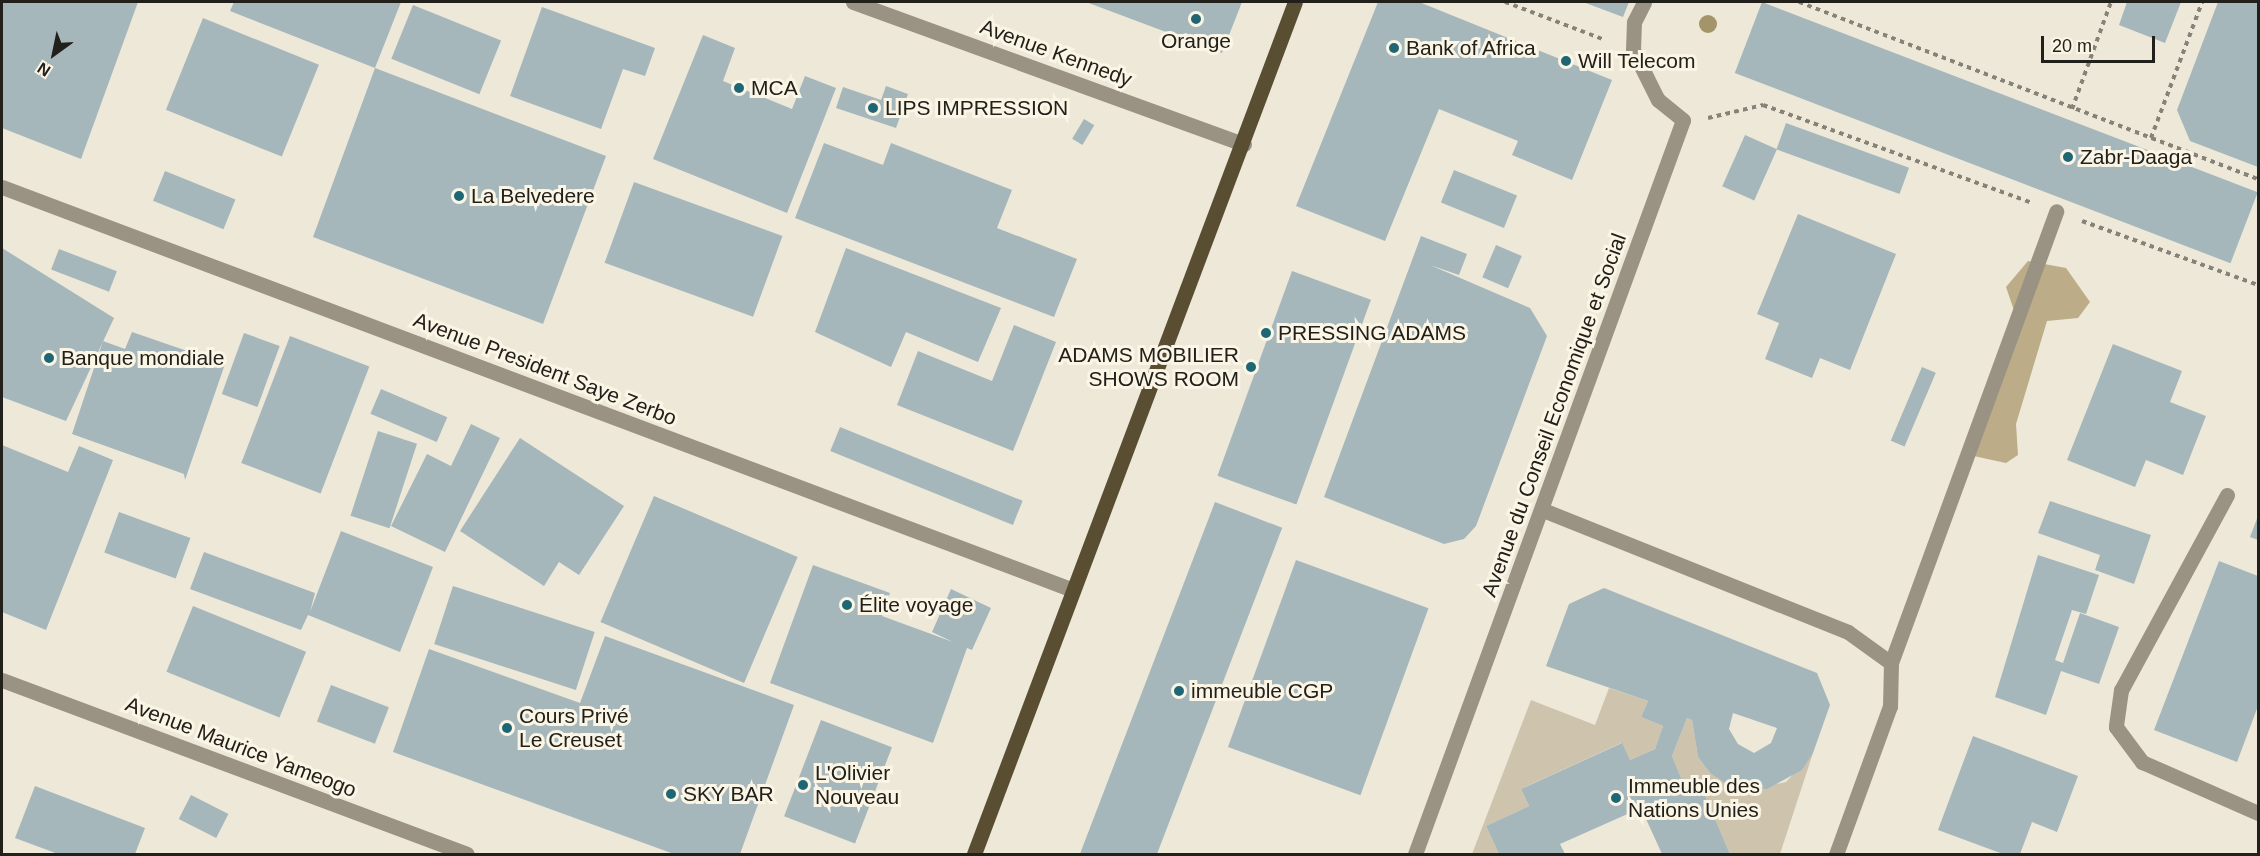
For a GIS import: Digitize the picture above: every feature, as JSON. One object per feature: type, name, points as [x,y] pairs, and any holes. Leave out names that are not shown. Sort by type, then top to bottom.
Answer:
[{"type":"main road","points":[[974,855],[1244,144],[1295,2]]},
{"type":"street","name":"Avenue Kennedy","points":[[853,2],[1244,144]]},
{"type":"street","points":[[1644,2],[1635,22],[1633,50],[1658,100],[1683,120]]},
{"type":"street","name":"Avenue du Conseil Economique et Social","points":[[1415,855],[1543,510],[1683,120]]},
{"type":"street","name":"Avenue President Saye Zerbo","points":[[2,187],[1073,591]]},
{"type":"street","points":[[1836,855],[1890,706],[1891,663],[2056,211]]},
{"type":"street","points":[[2227,495],[2121,690],[2116,727],[2142,762],[2259,813]]},
{"type":"street","points":[[1543,510],[1848,632],[1891,663]]},
{"type":"street","name":"Avenue Maurice Yameogo","points":[[2,680],[466,855]]},
{"type":"path","points":[[1505,2],[1633,50]]},
{"type":"path","points":[[1799,2],[2072,109],[2259,179]]},
{"type":"path","points":[[2072,109],[2111,2]]},
{"type":"path","points":[[2151,138],[2202,2]]},
{"type":"path","points":[[1683,120],[1763,105],[2259,285]]},
{"type":"shaded area","points":[[2028,261],[2066,268],[2090,302],[2078,318],[2047,321],[2016,424],[2018,455],[2006,463],[1969,455],[2020,328],[2006,287]]},
{"type":"shaded area","points":[[1609,688],[1648,701],[1641,717],[1663,726],[1655,749],[1630,760],[1621,743],[1521,789],[1529,806],[1486,826],[1499,854],[1472,854],[1531,700],[1595,725]]},
{"type":"shaded area","points":[[1687,718],[1692,720],[1698,757],[1710,773],[1747,790],[1786,782],[1813,753],[1780,854],[1730,854],[1700,784],[1686,790],[1672,756]]},
{"type":"building","points":[[2,2],[138,2],[81,159],[2,128]]},
{"type":"building","points":[[234,2],[401,2],[375,68],[230,11]]},
{"type":"building","points":[[1086,2],[1242,2],[1222,53]]},
{"type":"building","points":[[1378,2],[1419,2],[1612,80],[1572,180],[1512,155],[1518,141],[1439,109],[1385,241],[1296,206]]},
{"type":"building","points":[[1583,2],[1629,2],[1623,17]]},
{"type":"building","name":"Zabr-Daaga","points":[[1762,2],[2258,192],[2230,263],[1735,73]]},
{"type":"building","points":[[2127,2],[2181,2],[2165,43],[2119,25]]},
{"type":"building","points":[[2218,2],[2258,2],[2258,167],[2190,141],[2177,110]]},
{"type":"building","points":[[413,5],[501,41],[479,94],[391,59]]},
{"type":"building","points":[[542,7],[655,48],[645,76],[623,69],[601,129],[510,96]]},
{"type":"building","points":[[203,18],[319,65],[282,157],[166,110]]},
{"type":"building","points":[[703,35],[735,48],[723,81],[792,109],[805,76],[836,88],[787,213],[653,159]]},
{"type":"building","name":"La Belvedere","points":[[375,68],[606,156],[543,324],[313,237]]},
{"type":"building","points":[[886,86],[908,94],[896,128],[836,108],[843,87],[881,100]]},
{"type":"building","points":[[1084,119],[1094,125],[1082,145],[1072,139]]},
{"type":"building","points":[[1786,123],[1909,168],[1900,194],[1776,149]]},
{"type":"building","points":[[1745,135],[1777,149],[1754,200],[1722,186]]},
{"type":"building","points":[[824,143],[883,165],[891,143],[1012,190],[997,228],[1077,259],[1054,317],[795,218]]},
{"type":"building","points":[[1454,170],[1517,195],[1504,228],[1441,202]]},
{"type":"building","points":[[165,171],[235,199],[223,229],[153,201]]},
{"type":"building","points":[[634,182],[782,236],[753,317],[605,263]]},
{"type":"building","points":[[1798,214],[1896,254],[1850,370],[1820,358],[1812,378],[1765,359],[1779,323],[1757,314]]},
{"type":"building","points":[[1421,236],[1467,254],[1459,275],[1430,265],[1530,308],[1547,336],[1476,526],[1464,539],[1444,544],[1324,497]]},
{"type":"building","points":[[1496,245],[1522,256],[1508,288],[1482,277]]},
{"type":"building","name":"Banque mondiale","points":[[2,248],[114,318],[66,421],[2,397]]},
{"type":"building","points":[[846,248],[1001,308],[978,362],[906,332],[891,367],[815,332]]},
{"type":"building","points":[[59,249],[117,271],[109,292],[51,270]]},
{"type":"building","points":[[1292,271],[1371,300],[1296,505],[1217,476]]},
{"type":"building","points":[[1014,325],[1056,342],[1013,451],[897,405],[918,351],[992,381]]},
{"type":"building","points":[[132,332],[225,364],[185,480],[184,474],[72,434],[103,341],[125,349]]},
{"type":"building","points":[[244,333],[280,346],[257,407],[222,394]]},
{"type":"building","points":[[290,336],[369,366],[321,493],[241,463]]},
{"type":"building","points":[[2113,344],[2182,371],[2170,402],[2206,416],[2183,475],[2146,460],[2135,487],[2067,460]]},
{"type":"building","points":[[1922,367],[1936,373],[1905,447],[1891,441]]},
{"type":"building","points":[[381,389],[447,417],[437,442],[370,414]]},
{"type":"building","points":[[471,424],[500,438],[445,552],[391,526],[427,454],[451,466]]},
{"type":"building","points":[[840,427],[1023,501],[1013,525],[830,451]]},
{"type":"building","points":[[378,431],[417,444],[389,528],[350,516]]},
{"type":"building","points":[[520,438],[624,506],[579,575],[559,562],[544,586],[460,531]]},
{"type":"building","points":[[2,445],[68,472],[79,446],[113,460],[46,630],[2,612]]},
{"type":"building","points":[[654,496],[798,557],[744,683],[600,622]]},
{"type":"building","points":[[2050,501],[2151,535],[2134,584],[2095,570],[2100,555],[2038,533]]},
{"type":"building","name":"immeuble CGP","points":[[1215,502],[1282,528],[1157,854],[1080,854]]},
{"type":"building","points":[[119,512],[190,538],[176,578],[104,552]]},
{"type":"building","points":[[2258,516],[2258,540],[2250,537]]},
{"type":"building","points":[[341,531],[433,567],[400,652],[308,615],[301,630],[190,589],[204,552],[315,593],[310,612]]},
{"type":"building","points":[[2038,555],[2099,575],[2086,614],[2072,610],[2055,660],[2063,663],[2080,613],[2119,627],[2099,684],[2061,671],[2046,715],[1995,697]]},
{"type":"building","points":[[1296,560],[1428,608],[1360,795],[1228,747]]},
{"type":"building","points":[[2219,561],[2258,576],[2258,706],[2237,762],[2154,730]]},
{"type":"building","points":[[813,565],[890,593],[882,616],[953,642],[932,632],[951,589],[991,608],[972,650],[967,648],[933,743],[770,683]]},
{"type":"building","points":[[453,586],[595,632],[576,690],[434,644]]},
{"type":"building","points":[[1604,588],[1817,673],[1830,705],[1813,753],[1802,770],[1767,789],[1727,784],[1710,773],[1698,757],[1692,720],[1687,718],[1672,756],[1686,790],[1700,784],[1730,854],[1662,854],[1641,808],[1560,844],[1565,854],[1499,854],[1486,826],[1529,806],[1521,789],[1622,743],[1630,760],[1655,749],[1663,726],[1641,717],[1648,701],[1546,666],[1569,604]],"holes":[[[1733,713],[1777,728],[1771,743],[1754,753],[1738,744],[1729,729]]]},
{"type":"building","points":[[193,606],[306,652],[280,718],[166,672]]},
{"type":"building","points":[[605,636],[794,705],[740,854],[674,854],[393,752],[429,649],[580,703]]},
{"type":"building","points":[[331,685],[389,707],[375,744],[317,721]]},
{"type":"building","points":[[821,720],[892,747],[855,843],[784,816]]},
{"type":"building","points":[[1973,736],[2078,776],[2057,832],[2032,822],[2020,854],[2003,854],[1938,830]]},
{"type":"building","points":[[35,786],[145,828],[135,854],[58,854],[15,838]]},
{"type":"building","points":[[191,795],[228,814],[216,838],[179,819]]},
{"type":"place","name":"Orange","points":[[1196,19]]},
{"type":"place","name":"Bank of Africa","points":[[1394,48]]},
{"type":"place","name":"Will Telecom","points":[[1566,61]]},
{"type":"place","name":"MCA","points":[[739,88]]},
{"type":"place","name":"LIPS IMPRESSION","points":[[873,108]]},
{"type":"place","name":"Zabr-Daaga","points":[[2068,157]]},
{"type":"place","name":"La Belvedere","points":[[459,196]]},
{"type":"place","name":"PRESSING ADAMS","points":[[1266,333]]},
{"type":"place","name":"Banque mondiale","points":[[49,358]]},
{"type":"place","name":"ADAMS MOBILIER SHOWS ROOM","points":[[1251,367]]},
{"type":"place","name":"Élite voyage","points":[[847,605]]},
{"type":"place","name":"immeuble CGP","points":[[1179,691]]},
{"type":"place","name":"Cours Privé Le Creuset","points":[[507,728]]},
{"type":"place","name":"L'Olivier Nouveau","points":[[803,785]]},
{"type":"place","name":"SKY BAR","points":[[671,794]]},
{"type":"place","name":"Immeuble des Nations Unies","points":[[1616,798]]}]
